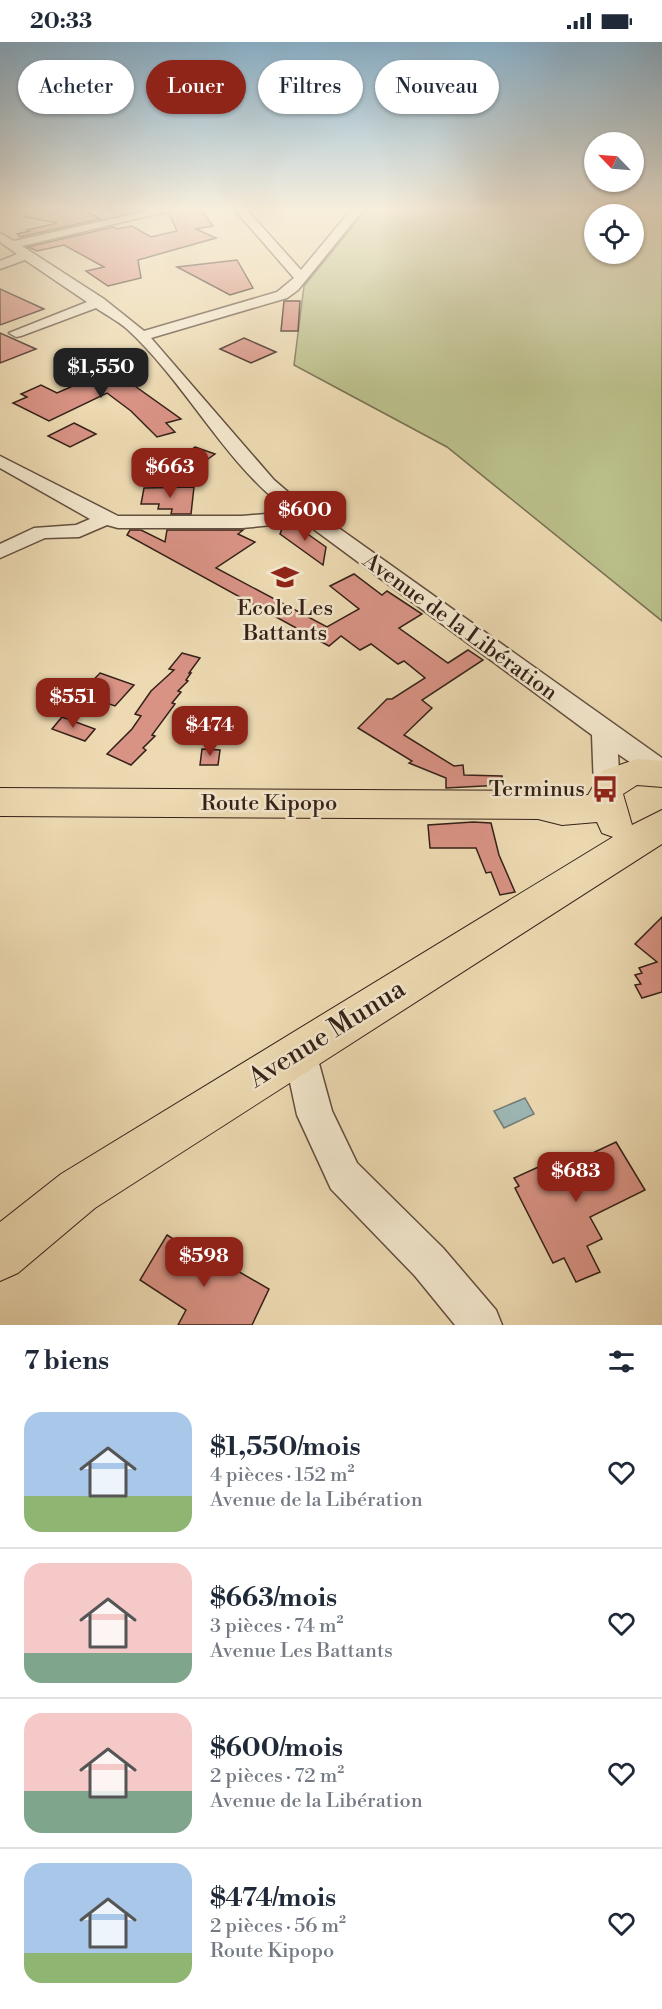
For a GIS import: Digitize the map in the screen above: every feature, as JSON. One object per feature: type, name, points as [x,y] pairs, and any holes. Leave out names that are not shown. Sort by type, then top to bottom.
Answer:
[{"type":"main road","points":[[614,854],[616,826],[609,799],[616,779],[630,773],[662,772]]},
{"type":"main road","points":[[609,799],[638,822],[662,824]]},
{"type":"main road","name":"Route Kipopo","points":[[0,802],[538,805],[562,811],[609,799]]},
{"type":"main road","name":"Avenue Munua","points":[[0,1255],[78,1191],[662,824]]},
{"type":"street","name":"Avenue de la Libération","points":[[51,270],[119,315],[142,336],[267,484],[662,772]]},
{"type":"street","points":[[294,270],[300,277]]},
{"type":"street","points":[[142,336],[274,299],[289,291],[306,270]]},
{"type":"street","points":[[16,333],[99,302]]},
{"type":"street","points":[[0,461],[105,519],[133,524],[242,522],[308,516]]},
{"type":"street","points":[[0,552],[41,532],[79,531],[105,519]]},
{"type":"street","points":[[604,731],[609,799]]},
{"type":"street","points":[[300,1050],[315,1115],[344,1176],[429,1262],[481,1325]]},
{"type":"green space","points":[[317,270],[662,270],[662,621],[447,447],[294,365],[304,286]]},
{"type":"water","points":[[525,1098],[534,1114],[504,1128],[494,1111]]},
{"type":"building","points":[[140,270],[141,278],[108,286],[86,271]]},
{"type":"building","points":[[182,270],[243,270],[253,288],[230,295]]},
{"type":"building","points":[[0,289],[44,309],[0,325]]},
{"type":"building","points":[[284,301],[300,301],[298,331],[281,331]]},
{"type":"building","points":[[0,333],[36,349],[0,363]]},
{"type":"building","points":[[244,338],[276,352],[251,363],[220,349]]},
{"type":"building","points":[[123,364],[141,372],[125,379],[181,419],[166,423],[175,432],[157,437],[131,411],[107,393],[49,421],[13,403],[27,397],[21,394],[41,385],[57,393]]},
{"type":"building","points":[[74,423],[96,434],[70,447],[48,436]]},
{"type":"building","points":[[195,447],[215,454],[198,466],[178,459]]},
{"type":"building","points":[[194,487],[191,514],[171,514],[172,509],[158,509],[159,504],[141,504],[144,488]]},
{"type":"building","points":[[295,525],[326,547],[323,565],[280,534],[283,526]]},
{"type":"building","points":[[130,530],[141,530],[165,542],[167,530],[243,530],[238,534],[255,542],[216,568],[327,627],[359,609],[330,586],[354,574],[382,595],[387,591],[422,614],[399,628],[448,663],[468,650],[483,660],[422,700],[432,708],[404,735],[454,766],[463,765],[464,775],[502,776],[502,785],[446,788],[446,778],[409,763],[412,761],[358,728],[387,699],[392,699],[425,678],[404,661],[398,664],[371,644],[360,650],[341,636],[329,646],[127,535]]},
{"type":"building","points":[[182,653],[200,658],[189,673],[191,673],[186,680],[188,681],[178,691],[181,692],[172,703],[175,704],[152,735],[155,736],[143,748],[146,750],[131,765],[107,754],[132,729],[141,716],[135,714],[151,691],[174,670],[169,669]]},
{"type":"building","points":[[100,673],[134,685],[115,706],[80,694]]},
{"type":"building","points":[[62,717],[95,729],[85,741],[52,729]]},
{"type":"building","points":[[202,749],[220,750],[218,765],[200,765]]},
{"type":"building","points":[[491,823],[499,855],[515,892],[500,895],[491,872],[486,873],[476,848],[430,848],[428,825]]},
{"type":"building","points":[[662,917],[662,992],[642,998],[635,985],[641,984],[635,975],[642,973],[639,968],[657,962],[635,944]]},
{"type":"building","points":[[616,1142],[645,1190],[590,1217],[602,1239],[587,1246],[600,1272],[576,1282],[564,1258],[553,1263],[515,1188],[519,1186],[514,1178],[556,1159],[563,1167]]},
{"type":"building","points":[[167,1235],[226,1272],[229,1266],[269,1289],[252,1325],[178,1325],[186,1310],[140,1280]]},
{"type":"place","name":"Ecole Les Battants","points":[[285,577]]},
{"type":"place","name":"Terminus","points":[[605,789]]}]
